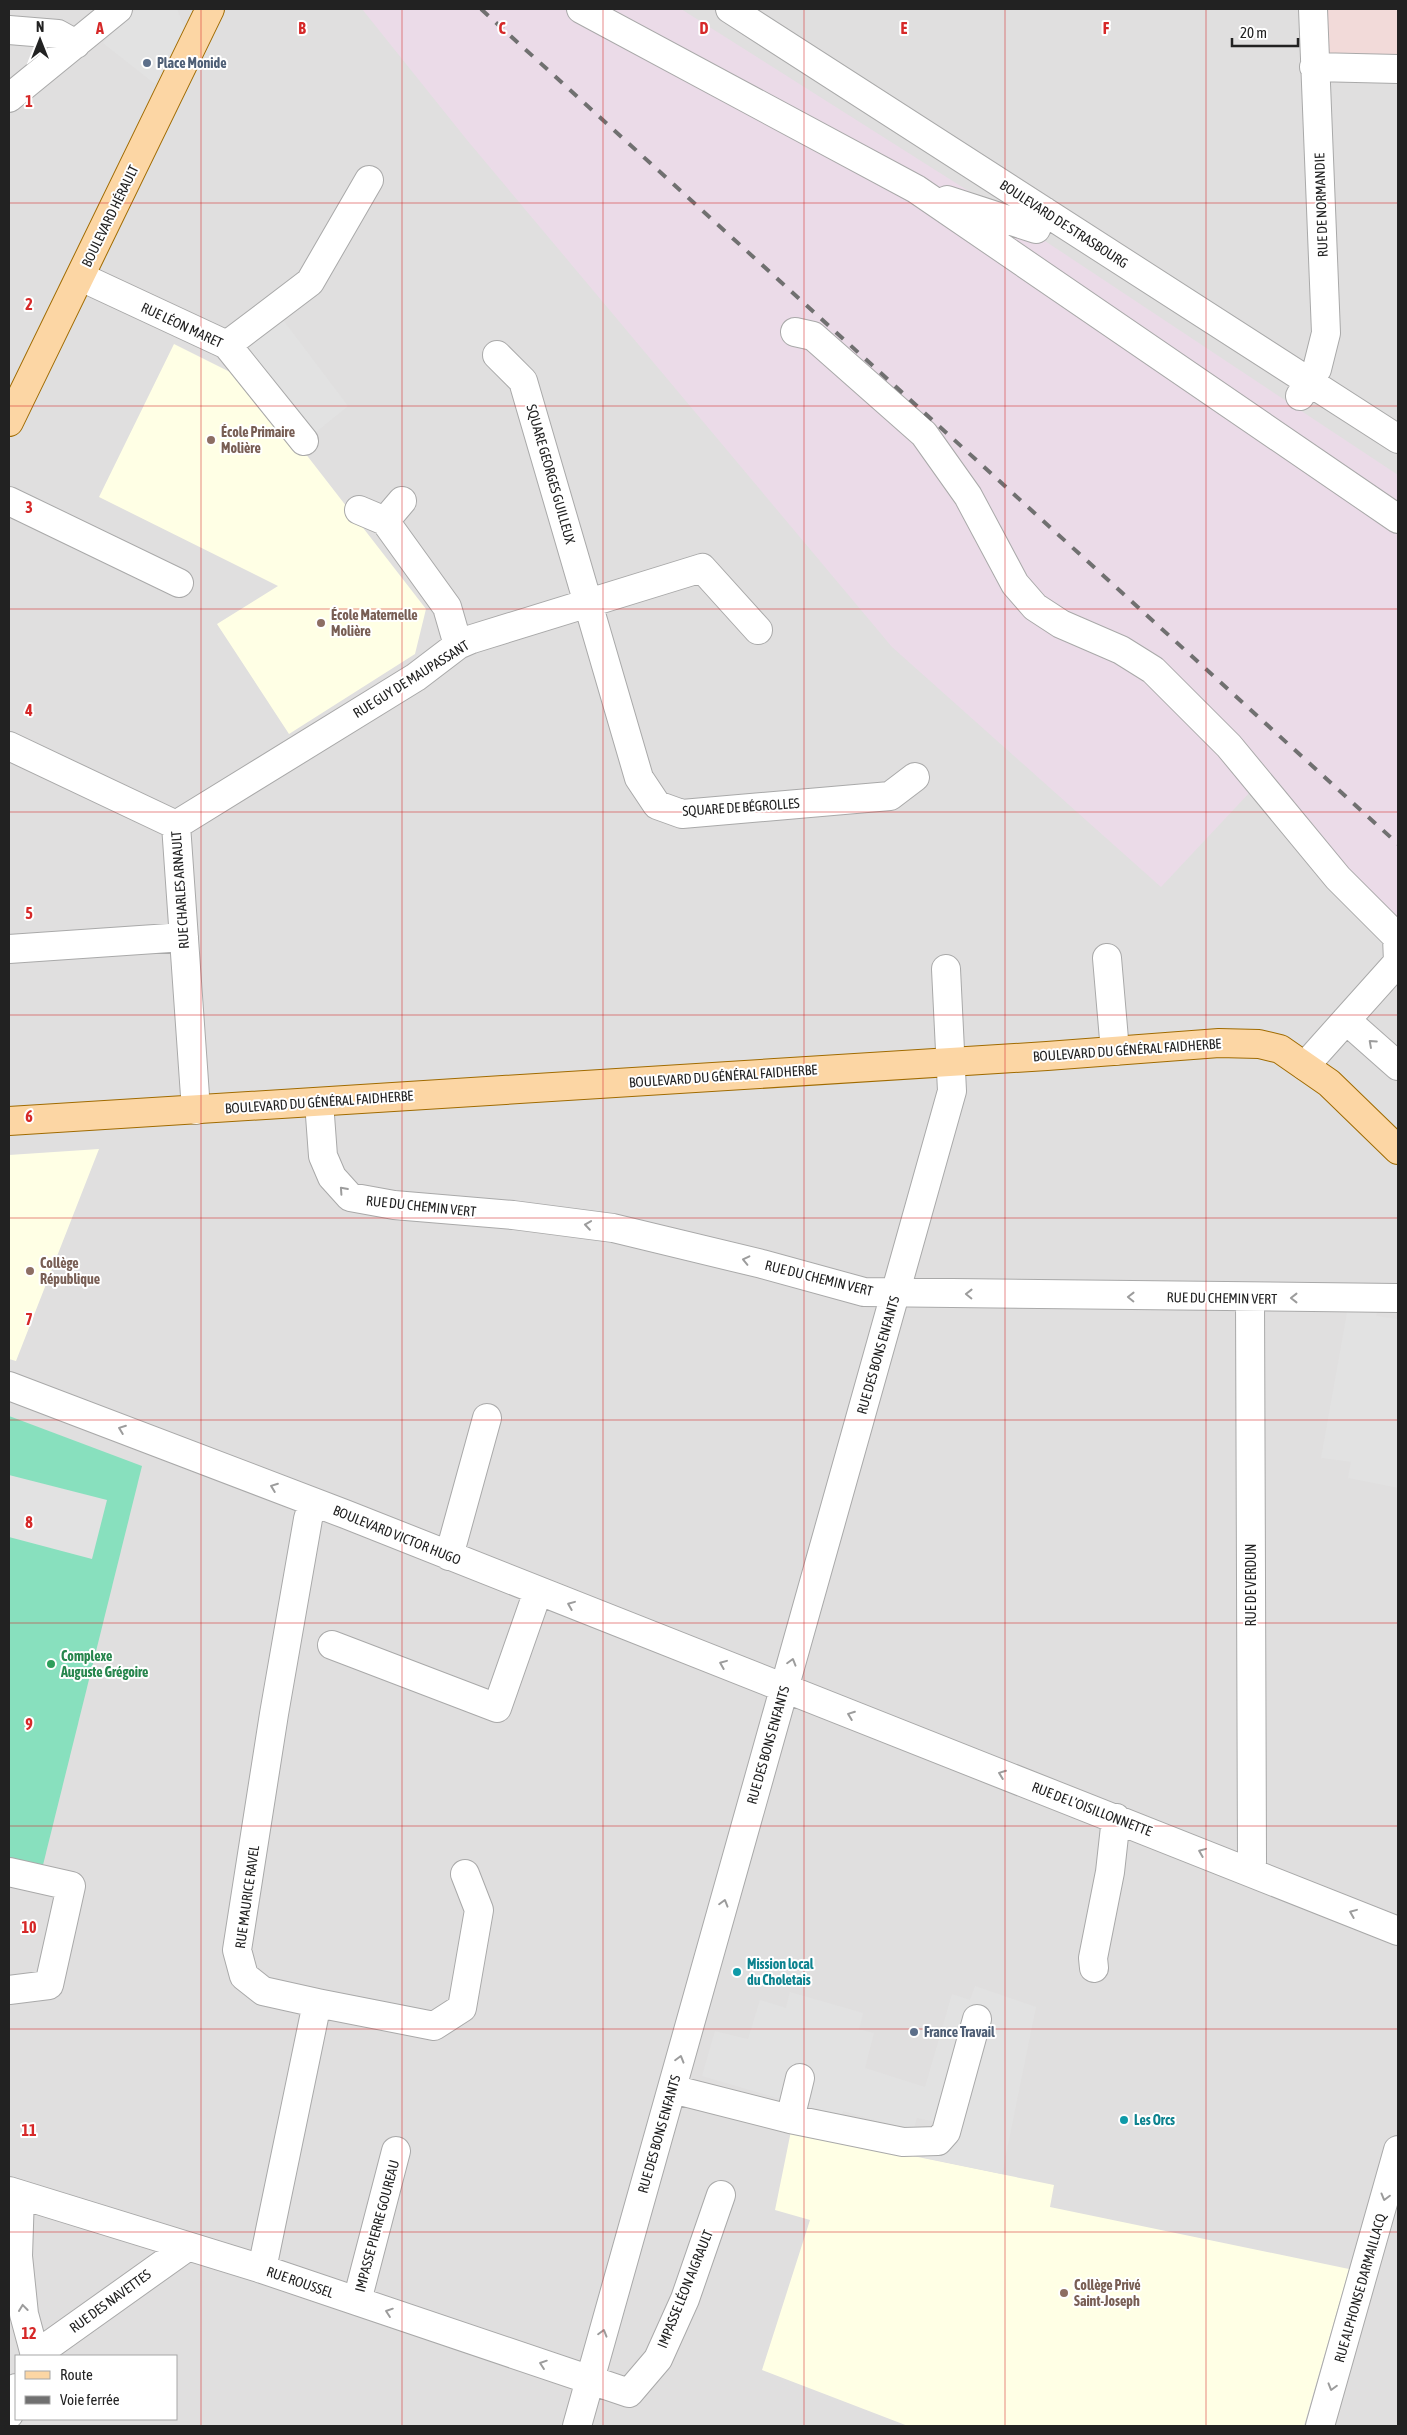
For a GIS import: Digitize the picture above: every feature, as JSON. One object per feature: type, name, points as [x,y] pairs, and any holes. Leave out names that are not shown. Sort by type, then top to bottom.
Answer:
[{"type":"main road","name":"BOULEVARD HÉRAULT","points":[[9,422],[80,277],[204,11]]},
{"type":"main road","name":"BOULEVARD DU GÉNÉRAL FAIDHERBE","points":[[9,1121],[952,1062],[1219,1043],[1259,1044],[1280,1049],[1329,1083],[1398,1150]]},
{"type":"street","points":[[9,98],[118,9]]},
{"type":"street","points":[[581,9],[916,190],[1398,519]]},
{"type":"street","name":"BOULEVARD DE STRASBOURG","points":[[730,9],[1044,211],[1305,389],[1398,439]]},
{"type":"street","name":"RUE DE NORMANDIE","points":[[1305,389],[1317,369],[1326,333],[1313,9]]},
{"type":"street","points":[[9,30],[58,34],[76,44]]},
{"type":"street","points":[[1314,67],[1398,69]]},
{"type":"street","points":[[228,346],[310,282],[369,180]]},
{"type":"street","points":[[916,190],[1036,230],[1044,211]]},
{"type":"street","name":"RUE LÉON MARET","points":[[80,277],[228,346],[304,440]]},
{"type":"street","points":[[795,332],[813,336],[924,434],[968,496],[1015,584],[1035,607],[1061,624],[1121,650],[1152,670],[1229,746],[1338,878],[1397,938],[1398,962],[1305,1066]]},
{"type":"street","name":"SQUARE GEORGES GUILLEUX","points":[[497,355],[523,381],[589,602]]},
{"type":"street","points":[[385,521],[402,501]]},
{"type":"street","points":[[9,502],[179,583]]},
{"type":"street","points":[[359,510],[385,521],[447,607],[458,645]]},
{"type":"street","name":"RUE GUY DE MAUPASSANT","points":[[176,825],[416,676],[458,645],[589,602],[702,568],[758,630]]},
{"type":"street","name":"SQUARE DE BÉGROLLES","points":[[589,602],[639,778],[656,805],[682,814],[890,796],[915,777]]},
{"type":"street","name":"RUE CHARLES ARNAULT","points":[[9,746],[176,825],[196,1110]]},
{"type":"street","points":[[9,949],[184,937]]},
{"type":"street","points":[[1107,958],[1115,1051]]},
{"type":"street","name":"RUE DES BONS ENFANTS","points":[[577,2426],[952,1091],[946,969]]},
{"type":"street","points":[[1346,1020],[1398,1066]]},
{"type":"street","name":"RUE DU CHEMIN VERT","points":[[319,1102],[323,1156],[332,1178],[350,1197],[394,1205],[513,1215],[613,1228],[762,1264],[864,1292],[896,1294],[1250,1298],[1398,1298]]},
{"type":"street","name":"RUE DE VERDUN","points":[[1249,1870],[1252,1862],[1250,1298]]},
{"type":"street","name":"BOULEVARD VICTOR HUGO","points":[[9,1386],[313,1502],[784,1689]]},
{"type":"street","points":[[449,1556],[487,1418]]},
{"type":"street","name":"RUE MAURICE RAVEL","points":[[313,1502],[308,1519],[274,1714],[238,1950],[244,1976],[263,1991],[434,2026],[462,2008],[480,1910],[465,1874]]},
{"type":"street","points":[[332,1645],[496,1708],[538,1592]]},
{"type":"street","name":"RUE DE L’OISILLONNETTE","points":[[784,1689],[1249,1870],[1398,1931]]},
{"type":"street","points":[[1094,1968],[1093,1958],[1110,1872],[1116,1818]]},
{"type":"street","points":[[9,1872],[71,1886],[49,1985],[9,1990]]},
{"type":"street","points":[[262,2269],[317,2002]]},
{"type":"street","points":[[672,2089],[790,2119],[903,2142],[938,2141],[946,2132],[976,2019]]},
{"type":"street","points":[[790,2119],[800,2078]]},
{"type":"street","name":"IMPASSE PIERRE GOUREAU","points":[[357,2301],[396,2151]]},
{"type":"street","name":"RUE ALPHONSE DARMAILLACQ","points":[[1320,2426],[1398,2151]]},
{"type":"street","points":[[15,2193],[18,2256],[24,2314],[35,2355]]},
{"type":"street","name":"RUE ROUSSEL","points":[[15,2193],[262,2269],[589,2380]]},
{"type":"street","name":"IMPASSE LÉON AIGRAULT","points":[[589,2380],[629,2393],[658,2359],[685,2299],[721,2195]]},
{"type":"street","name":"RUE DES NAVETTES","points":[[36,2355],[187,2247]]},
{"type":"street","points":[[9,2414],[15,2392]]},
{"type":"shaded area","points":[[9,9],[1314,9],[1398,72],[1398,2426],[9,2426]]},
{"type":"shaded area","name":"Place Monide","points":[[136,9],[177,9],[184,28],[155,84],[103,43]]},
{"type":"shaded area","points":[[362,9],[681,9],[1000,211],[995,227],[1045,241],[1398,475],[1398,919],[1347,870],[1266,775],[1161,887],[892,647],[467,140]]},
{"type":"shaded area","points":[[1314,9],[1398,9],[1398,72],[1313,70]]},
{"type":"shaded area","points":[[283,320],[348,406],[310,437],[243,345]]},
{"type":"shaded area","points":[[174,344],[250,382],[426,609],[415,654],[289,734],[217,624],[278,586],[99,497]]},
{"type":"shaded area","name":"Collège République","points":[[99,1149],[16,1361],[9,1359],[9,1155]]},
{"type":"shaded area","points":[[1348,1307],[1377,1312],[1376,1316],[1398,1319],[1398,1488],[1348,1478],[1351,1462],[1321,1458]]},
{"type":"shaded area","points":[[9,1475],[107,1500],[92,1559],[9,1537]]},
{"type":"shaded area","points":[[975,1986],[1036,2007],[1002,2174],[925,2158],[935,2122],[917,2118],[913,2131],[843,2111],[841,2117],[702,2076],[715,2031],[748,2039],[760,2000],[786,2008],[790,1992],[863,2013],[859,2029],[874,2033],[865,2068],[925,2087],[952,1994],[970,2000]]},
{"type":"shaded area","name":"Collège Privé Saint-Joseph","points":[[791,2131],[1054,2185],[1050,2207],[1349,2269],[1304,2426],[908,2426],[762,2370],[810,2220],[775,2210]]},
{"type":"green space","name":"Complexe Auguste Grégoire","points":[[9,1416],[142,1466],[42,1869],[9,1862]]},
{"type":"railway","points":[[481,9],[1398,844]]},
{"type":"place","name":"Place Monide","points":[[147,63]]},
{"type":"place","name":"École Primaire Molière","points":[[211,440]]},
{"type":"place","name":"École Maternelle Molière","points":[[321,623]]},
{"type":"place","name":"Collège République","points":[[30,1271]]},
{"type":"place","name":"Complexe Auguste Grégoire","points":[[51,1664]]},
{"type":"place","name":"Mission local du Choletais","points":[[737,1972]]},
{"type":"place","name":"France Travail","points":[[914,2032]]},
{"type":"place","name":"Les Orcs","points":[[1124,2120]]},
{"type":"place","name":"Collège Privé Saint-Joseph","points":[[1064,2293]]}]
